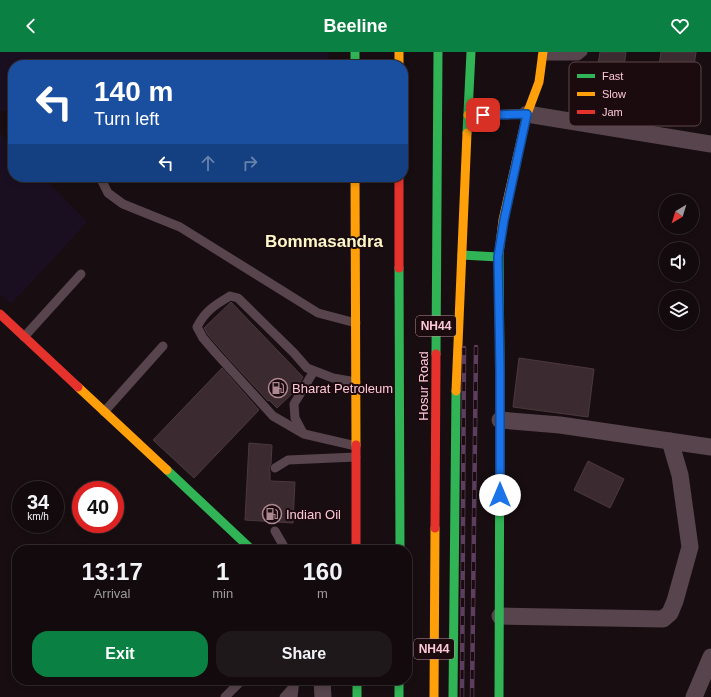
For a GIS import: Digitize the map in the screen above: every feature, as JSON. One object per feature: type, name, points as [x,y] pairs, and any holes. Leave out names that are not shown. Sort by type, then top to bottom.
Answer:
[{"type":"main road","name":"Hosur Road","points":[[434,697],[438,52]]},
{"type":"main road","points":[[453,697],[455,404],[471,52]]},
{"type":"main road","points":[[499,697],[500,420],[498,257],[504,220],[527,114],[539,82],[542,54]]},
{"type":"main road","points":[[468,115],[527,114]]},
{"type":"main road","points":[[355,182],[356,545]]},
{"type":"main road","name":"Hosur Road","points":[[399,182],[400,545]]},
{"type":"main road","points":[[462,255],[498,257]]},
{"type":"main road","points":[[0,314],[247,545]]},
{"type":"main road","points":[[357,685],[357,697]]},
{"type":"main road","points":[[399,697],[400,685]]},
{"type":"street","points":[[527,114],[569,121]]},
{"type":"street","points":[[601,126],[711,144]]},
{"type":"street","points":[[500,420],[560,425],[711,447]]},
{"type":"street","points":[[500,616],[663,619],[670,612],[675,601],[690,547],[680,476],[670,441]]},
{"type":"street","points":[[694,697],[711,657]]},
{"type":"street","points":[[322,685],[323,697]]},
{"type":"lane","points":[[542,54],[578,56],[583,52]]},
{"type":"lane","points":[[102,182],[108,193],[123,204],[180,227],[318,313],[356,323]]},
{"type":"lane","points":[[24,337],[81,274]]},
{"type":"lane","points":[[356,382],[332,378],[306,368],[294,353],[238,298],[230,296],[218,303],[203,316],[197,327],[203,338],[273,416],[304,434],[356,446]]},
{"type":"lane","points":[[104,412],[163,346]]},
{"type":"lane","points":[[304,434],[295,418],[294,404],[314,371]]},
{"type":"lane","points":[[275,468],[288,460],[356,457]]},
{"type":"lane","points":[[275,531],[283,545]]},
{"type":"lane","points":[[225,697],[237,685]]},
{"type":"lane","points":[[284,697],[293,685]]},
{"type":"lane","points":[[293,697],[295,685]]},
{"type":"shaded area","points":[[0,52],[328,52],[328,60],[8,60],[8,112],[0,111]]},
{"type":"shaded area","points":[[0,133],[8,141],[8,182],[48,182],[87,222],[11,304],[0,294]]},
{"type":"building","points":[[600,52],[626,52],[625,62],[598,62]]},
{"type":"building","points":[[661,52],[696,52],[695,62],[660,62]]},
{"type":"building","points":[[231,302],[303,377],[295,391],[277,408],[269,400],[268,401],[230,360],[208,335],[204,328]]},
{"type":"building","points":[[519,358],[594,369],[588,417],[513,407]]},
{"type":"building","points":[[222,368],[259,410],[194,478],[153,440]]},
{"type":"building","points":[[249,443],[272,445],[271,464],[269,468],[270,481],[295,482],[293,523],[245,520]]},
{"type":"building","points":[[588,461],[624,479],[610,508],[574,490]]},
{"type":"railway","points":[[472,697],[476,347]]},
{"type":"railway","points":[[462,697],[464,348]]},
{"type":"traffic: fast","points":[[355,52],[355,60]]},
{"type":"traffic: fast","points":[[436,354],[438,52]]},
{"type":"traffic: fast","points":[[467,133],[471,52]]},
{"type":"traffic: fast","points":[[499,253],[499,697]]},
{"type":"traffic: fast","points":[[462,255],[498,257]]},
{"type":"traffic: fast","points":[[399,268],[400,545]]},
{"type":"traffic: fast","points":[[453,697],[456,391]]},
{"type":"traffic: fast","points":[[167,470],[247,545]]},
{"type":"traffic: fast","points":[[357,685],[357,697]]},
{"type":"traffic: fast","points":[[399,685],[399,697]]},
{"type":"traffic: slow","points":[[399,52],[399,60]]},
{"type":"traffic: slow","points":[[499,253],[503,220],[527,114],[539,82],[543,52]]},
{"type":"traffic: slow","points":[[468,115],[527,114]]},
{"type":"traffic: slow","points":[[456,391],[467,133]]},
{"type":"traffic: slow","points":[[355,182],[356,445]]},
{"type":"traffic: slow","points":[[78,387],[167,470]]},
{"type":"traffic: slow","points":[[434,697],[435,528]]},
{"type":"traffic: jam","points":[[399,182],[399,268]]},
{"type":"traffic: jam","points":[[0,314],[78,387]]},
{"type":"traffic: jam","points":[[435,528],[436,354]]},
{"type":"traffic: jam","points":[[356,445],[356,545]]},
{"type":"place","name":"Bharat Petroleum","points":[[278,388]]},
{"type":"place","name":"Indian Oil","points":[[272,514]]},
{"type":"district","name":"Bommasandra","points":[[324,241]]},
{"type":"route","points":[[483,115],[527,114],[504,220],[498,257],[500,495]]}]
